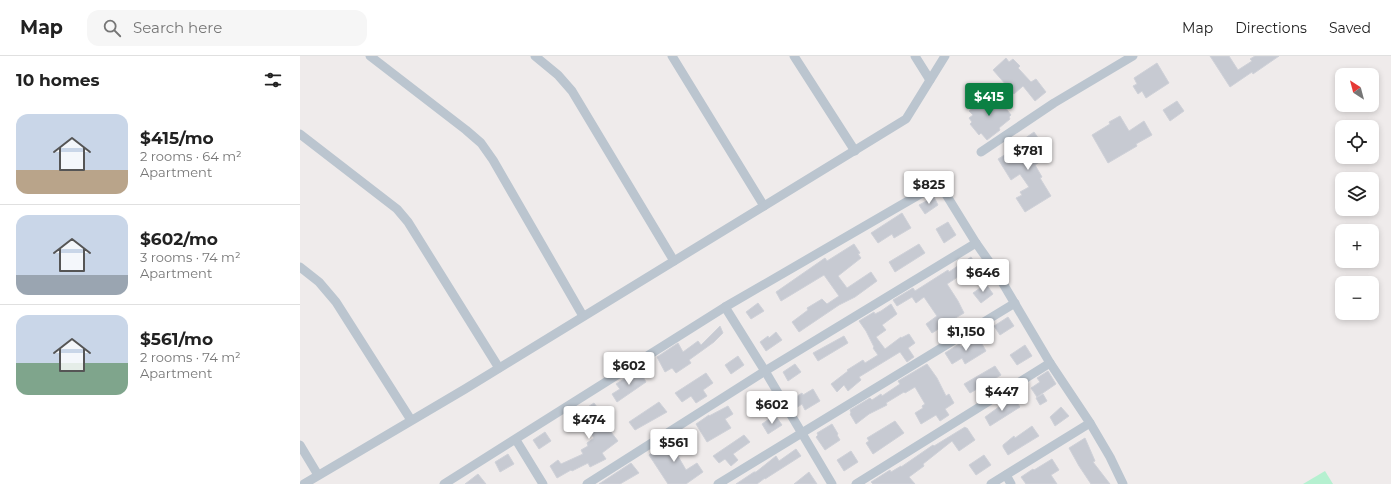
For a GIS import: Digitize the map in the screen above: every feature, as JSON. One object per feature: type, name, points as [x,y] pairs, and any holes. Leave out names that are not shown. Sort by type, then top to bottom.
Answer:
[{"type":"street","points":[[370,56],[481,143],[493,160],[583,316]]},
{"type":"street","points":[[535,56],[558,75],[572,91],[674,261]]},
{"type":"street","points":[[672,56],[764,206]]},
{"type":"street","points":[[794,56],[855,151]]},
{"type":"street","points":[[915,56],[930,80]]},
{"type":"street","points":[[304,484],[499,368],[906,119],[944,56]]},
{"type":"street","points":[[981,152],[1054,103],[1133,56]]},
{"type":"street","points":[[300,134],[397,209],[408,222],[499,368]]},
{"type":"street","points":[[444,484],[725,307],[934,186],[942,188],[976,243],[995,270],[1050,363],[1090,423],[1124,484]]},
{"type":"street","points":[[587,484],[765,371],[976,243]]},
{"type":"street","points":[[300,267],[319,282],[336,302],[411,420]]},
{"type":"street","points":[[718,484],[1015,303]]},
{"type":"street","points":[[725,307],[832,484]]},
{"type":"street","points":[[856,484],[1050,363]]},
{"type":"street","points":[[991,484],[1090,423]]},
{"type":"street","points":[[516,440],[543,484]]},
{"type":"street","points":[[300,445],[318,475]]},
{"type":"street","points":[[1006,475],[1011,484]]},
{"type":"green space","points":[[1325,471],[1333,484],[1303,484]]},
{"type":"building","points":[[1210,56],[1229,56],[1238,70],[1252,61],[1250,59],[1255,56],[1279,56],[1253,74],[1252,72],[1230,87]]},
{"type":"building","points":[[1006,58],[1009,62],[1013,59],[1020,66],[1018,68],[1031,82],[1036,79],[1046,92],[1035,101],[1023,86],[1014,94],[993,70]]},
{"type":"building","points":[[1157,63],[1169,83],[1146,98],[1142,91],[1138,94],[1133,86],[1137,84],[1134,78]]},
{"type":"building","points":[[994,93],[1011,115],[1009,117],[1010,119],[999,128],[1000,130],[987,140],[981,133],[979,135],[970,124],[972,122],[969,118],[973,115],[969,111]]},
{"type":"building","points":[[1177,101],[1184,111],[1170,121],[1163,110]]},
{"type":"building","points":[[1120,116],[1129,131],[1144,121],[1152,135],[1136,144],[1137,146],[1108,163],[1092,135],[1110,124],[1109,122]]},
{"type":"building","points":[[1034,132],[1050,155],[1035,165],[1042,177],[1040,178],[1051,196],[1025,212],[1016,198],[1022,195],[1020,192],[1029,187],[1020,174],[1011,180],[998,159],[1026,142],[1024,139]]},
{"type":"building","points":[[934,197],[938,205],[925,214],[919,205]]},
{"type":"building","points":[[902,213],[911,228],[894,238],[892,234],[878,243],[871,233]]},
{"type":"building","points":[[948,222],[956,235],[944,243],[936,229]]},
{"type":"building","points":[[854,244],[860,253],[858,254],[861,258],[838,276],[847,288],[871,272],[877,281],[855,297],[839,305],[799,332],[792,322],[808,310],[807,308],[822,299],[827,304],[839,296],[824,275],[781,301],[776,292],[825,258],[827,261]]},
{"type":"building","points":[[919,244],[925,253],[895,272],[889,262]]},
{"type":"building","points":[[971,257],[976,265],[947,284],[964,313],[952,320],[956,327],[945,335],[940,328],[932,333],[926,324],[937,316],[924,297],[916,303],[912,297],[897,306],[893,300],[913,288],[915,291],[948,270],[949,272]]},
{"type":"building","points":[[986,284],[993,294],[981,303],[973,293]]},
{"type":"building","points":[[758,303],[764,311],[751,319],[746,312]]},
{"type":"building","points":[[891,304],[897,314],[882,325],[886,330],[876,337],[885,349],[901,337],[909,334],[915,343],[908,348],[914,357],[907,362],[900,352],[859,377],[861,380],[848,391],[844,385],[837,392],[831,384],[848,371],[847,370],[863,360],[865,363],[878,355],[873,348],[874,347],[866,331],[859,321],[874,312],[875,314],[881,311]]},
{"type":"building","points":[[1008,317],[1014,326],[1000,335],[994,326]]},
{"type":"building","points":[[720,326],[723,333],[714,342],[689,360],[691,363],[676,373],[672,368],[665,372],[657,357],[678,343],[683,352],[698,341],[701,345]]},
{"type":"building","points":[[776,332],[782,340],[766,351],[760,342],[768,336],[769,338]]},
{"type":"building","points":[[844,336],[848,343],[818,361],[813,353]]},
{"type":"building","points":[[978,337],[986,351],[965,364],[962,358],[952,364],[945,353],[959,344],[961,347]]},
{"type":"building","points":[[1025,345],[1032,356],[1017,365],[1010,355]]},
{"type":"building","points":[[738,356],[744,365],[731,374],[725,365]]},
{"type":"building","points":[[795,364],[801,372],[788,381],[783,372]]},
{"type":"building","points":[[927,364],[937,378],[946,396],[949,394],[954,403],[945,409],[949,415],[940,421],[936,415],[921,424],[915,413],[923,408],[922,406],[925,404],[915,387],[886,403],[887,405],[869,414],[856,424],[850,414],[850,410],[870,398],[872,400],[881,394],[882,396],[900,384],[898,381]]},
{"type":"building","points":[[995,366],[1001,375],[970,393],[964,384]]},
{"type":"building","points":[[637,371],[640,376],[642,375],[646,382],[617,402],[612,394],[620,389],[616,384]]},
{"type":"building","points":[[1048,371],[1056,384],[1037,397],[1031,388],[1040,382],[1037,378]]},
{"type":"building","points":[[706,373],[713,383],[703,390],[707,396],[696,403],[691,396],[682,402],[675,393]]},
{"type":"building","points":[[813,389],[820,401],[805,410],[802,404],[796,408],[791,400],[802,393],[803,395]]},
{"type":"building","points":[[1043,394],[1047,401],[1040,405],[1036,398]]},
{"type":"building","points":[[1014,398],[1020,407],[990,426],[985,417],[1010,399],[1012,400]]},
{"type":"building","points":[[659,402],[667,412],[635,430],[629,422]]},
{"type":"building","points":[[594,403],[614,430],[611,432],[618,441],[602,453],[606,459],[590,467],[588,463],[557,478],[550,466],[558,460],[561,464],[583,454],[581,450],[588,446],[587,443],[594,438],[584,422],[570,431],[565,422]]},
{"type":"building","points":[[728,406],[733,414],[725,419],[731,428],[707,442],[696,424],[709,415]]},
{"type":"building","points":[[1061,407],[1069,416],[1055,426],[1050,417]]},
{"type":"building","points":[[775,415],[782,425],[768,434],[762,424]]},
{"type":"building","points":[[895,421],[904,433],[873,454],[866,443],[869,441],[867,438]]},
{"type":"building","points":[[832,424],[840,440],[825,450],[816,437],[818,435],[817,433]]},
{"type":"building","points":[[1032,426],[1039,436],[1008,455],[1003,445],[1014,436],[1015,438]]},
{"type":"building","points":[[965,427],[975,440],[959,451],[952,441],[909,477],[915,484],[873,484],[871,482],[890,470],[891,472],[901,467],[933,445],[934,446]]},
{"type":"building","points":[[545,432],[551,441],[539,449],[533,440]]},
{"type":"building","points":[[682,433],[688,441],[675,451],[686,470],[697,463],[703,472],[686,484],[668,484],[649,455]]},
{"type":"building","points":[[744,435],[750,442],[733,454],[738,460],[731,466],[725,459],[719,463],[713,456]]},
{"type":"building","points":[[1085,438],[1095,461],[1093,462],[1110,484],[1091,484],[1069,448]]},
{"type":"building","points":[[796,449],[801,456],[757,484],[736,484],[756,472],[776,456],[779,461]]},
{"type":"building","points":[[851,451],[858,462],[844,471],[837,460]]},
{"type":"building","points":[[508,454],[514,464],[500,472],[495,462]]},
{"type":"building","points":[[984,455],[991,465],[976,475],[969,465]]},
{"type":"building","points":[[1052,459],[1059,470],[1051,475],[1057,484],[1026,484],[1021,477]]},
{"type":"building","points":[[631,463],[639,473],[620,484],[599,484]]},
{"type":"building","points":[[809,472],[817,484],[794,484]]},
{"type":"building","points":[[478,474],[486,484],[465,484]]}]
